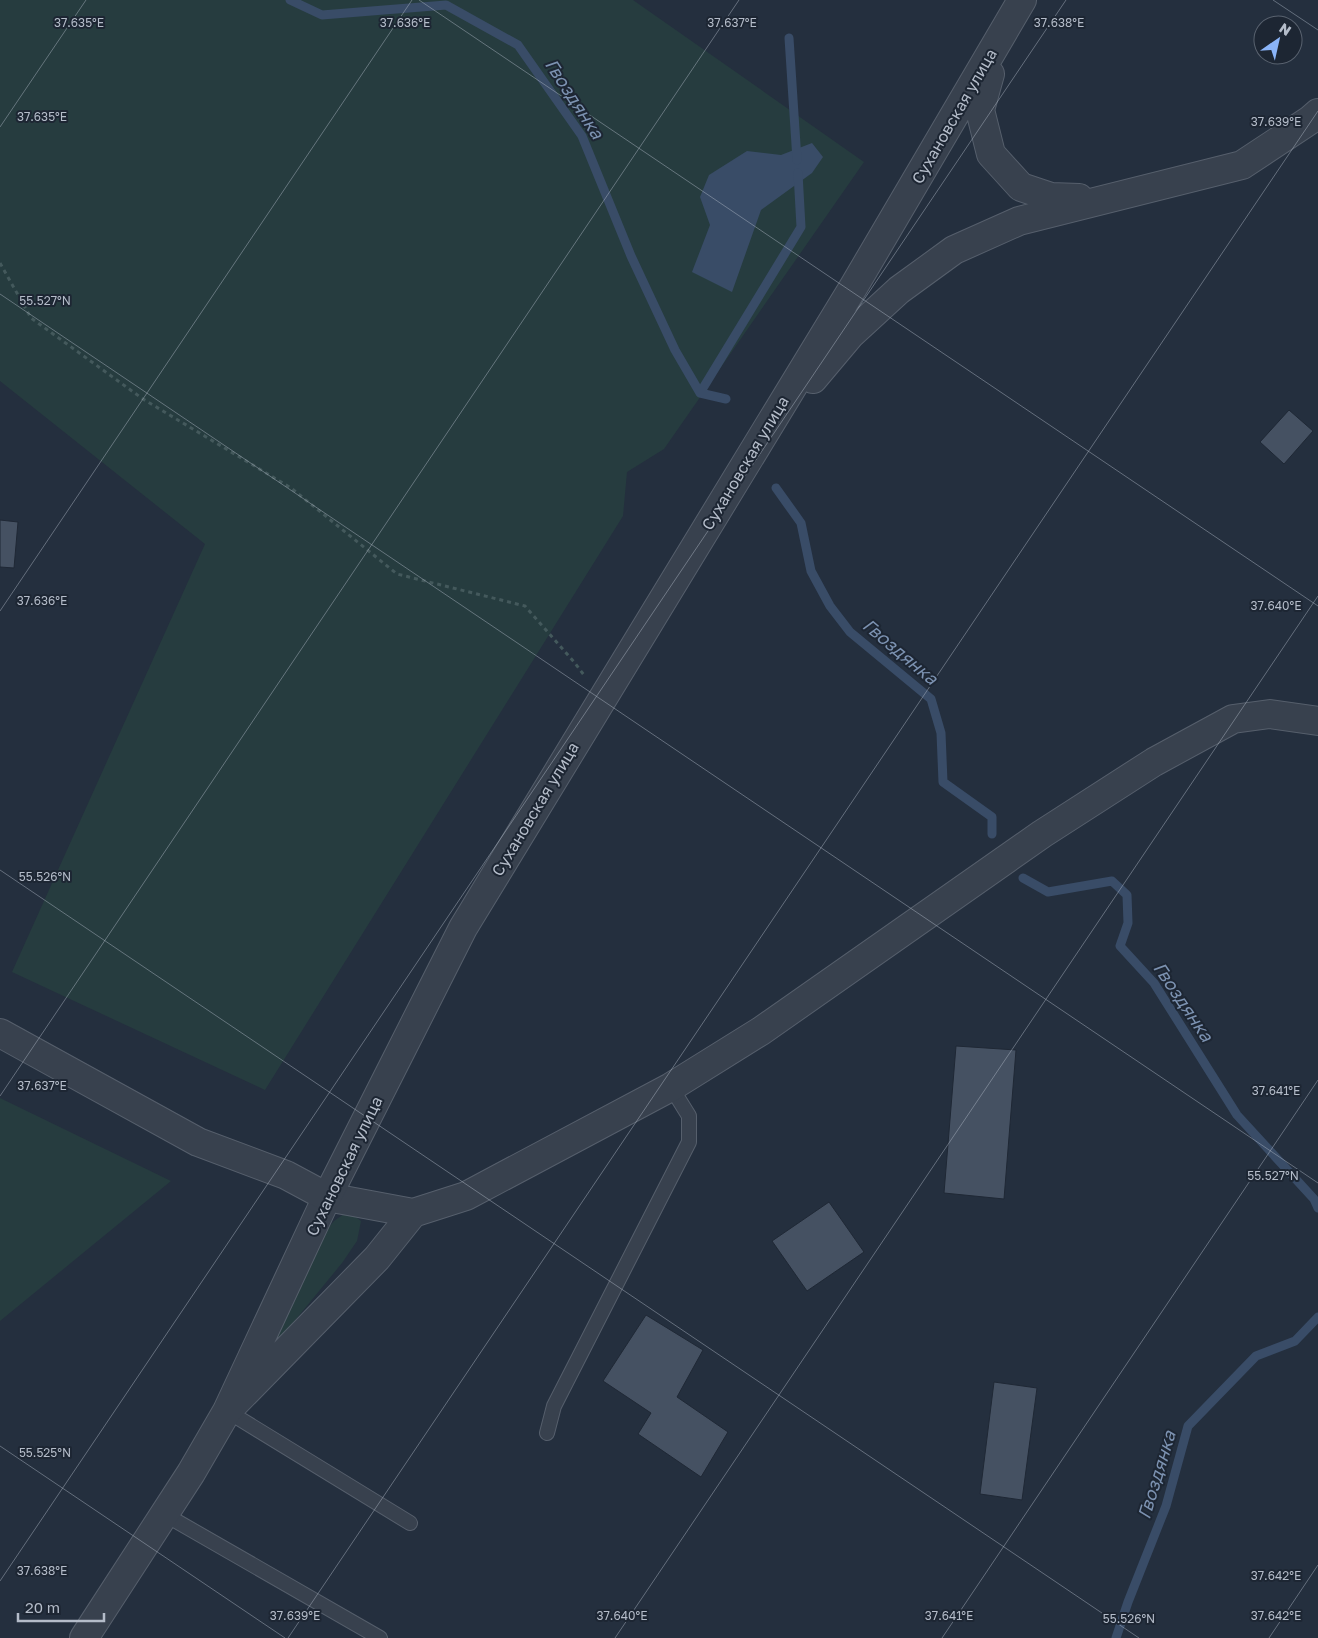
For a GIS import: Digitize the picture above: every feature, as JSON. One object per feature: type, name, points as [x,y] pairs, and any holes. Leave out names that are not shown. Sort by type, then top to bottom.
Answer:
[{"type":"street","name":"Сухановская улица","points":[[84,1638],[228,1411],[327,1196],[463,928],[854,286],[1022,0]]},
{"type":"street","points":[[1000,37],[980,110],[991,154],[1020,187],[1051,198],[1110,198]]},
{"type":"street","points":[[756,445],[850,335],[899,290],[954,250],[1019,221],[1242,164],[1318,113]]},
{"type":"street","points":[[0,1033],[198,1142],[286,1175],[327,1196],[413,1213],[466,1196],[671,1087],[761,1031],[1042,834],[1154,762],[1233,719],[1270,714],[1318,721]]},
{"type":"street","points":[[228,1411],[377,1258],[413,1213]]},
{"type":"lane","points":[[547,1433],[554,1406],[689,1142],[689,1116],[671,1087]]},
{"type":"lane","points":[[228,1411],[410,1523]]},
{"type":"lane","points":[[164,1514],[380,1638]]},
{"type":"path","points":[[0,263],[31,318],[143,399],[291,488],[397,574],[525,606],[574,662],[601,700]]},
{"type":"green space","points":[[0,0],[633,0],[864,162],[664,449],[627,472],[623,516],[265,1090],[12,972],[205,544],[0,381]]},
{"type":"green space","points":[[0,1098],[171,1181],[0,1321]]},
{"type":"green space","points":[[348,1211],[361,1221],[357,1241],[342,1263],[274,1346],[269,1342],[321,1237],[334,1221]]},
{"type":"water","points":[[812,143],[823,157],[812,173],[761,210],[732,292],[692,272],[710,225],[700,197],[709,175],[747,151],[781,155]]},
{"type":"building","points":[[1289,410],[1313,431],[1284,464],[1260,442]]},
{"type":"building","points":[[0,520],[18,522],[14,568],[0,567]]},
{"type":"building","points":[[956,1046],[1016,1050],[1004,1199],[944,1193]]},
{"type":"building","points":[[829,1202],[864,1252],[807,1291],[772,1241]]},
{"type":"building","points":[[646,1315],[703,1350],[677,1397],[728,1432],[701,1477],[638,1434],[651,1413],[603,1381]]},
{"type":"building","points":[[994,1382],[1037,1388],[1022,1500],[980,1494]]},
{"type":"waterway","name":"Гвоздянка","points":[[290,0],[322,15],[446,5],[518,45],[582,136],[631,256],[675,350],[700,393]]},
{"type":"waterway","name":"Гвоздянка","points":[[789,38],[797,160]]},
{"type":"waterway","name":"Гвоздянка","points":[[726,399],[700,393],[801,227],[798,173]]},
{"type":"waterway","name":"Гвоздянка","points":[[776,488],[801,523],[811,571],[830,606],[850,632],[931,699],[941,733],[943,782],[992,817],[992,834]]},
{"type":"waterway","name":"Гвоздянка","points":[[1023,878],[1048,892],[1112,881],[1127,895],[1128,923],[1120,946],[1154,983],[1237,1115],[1314,1199],[1318,1208]]},
{"type":"waterway","name":"Гвоздянка","points":[[1116,1638],[1128,1602],[1166,1506],[1188,1426],[1256,1356],[1295,1341],[1318,1317]]}]
